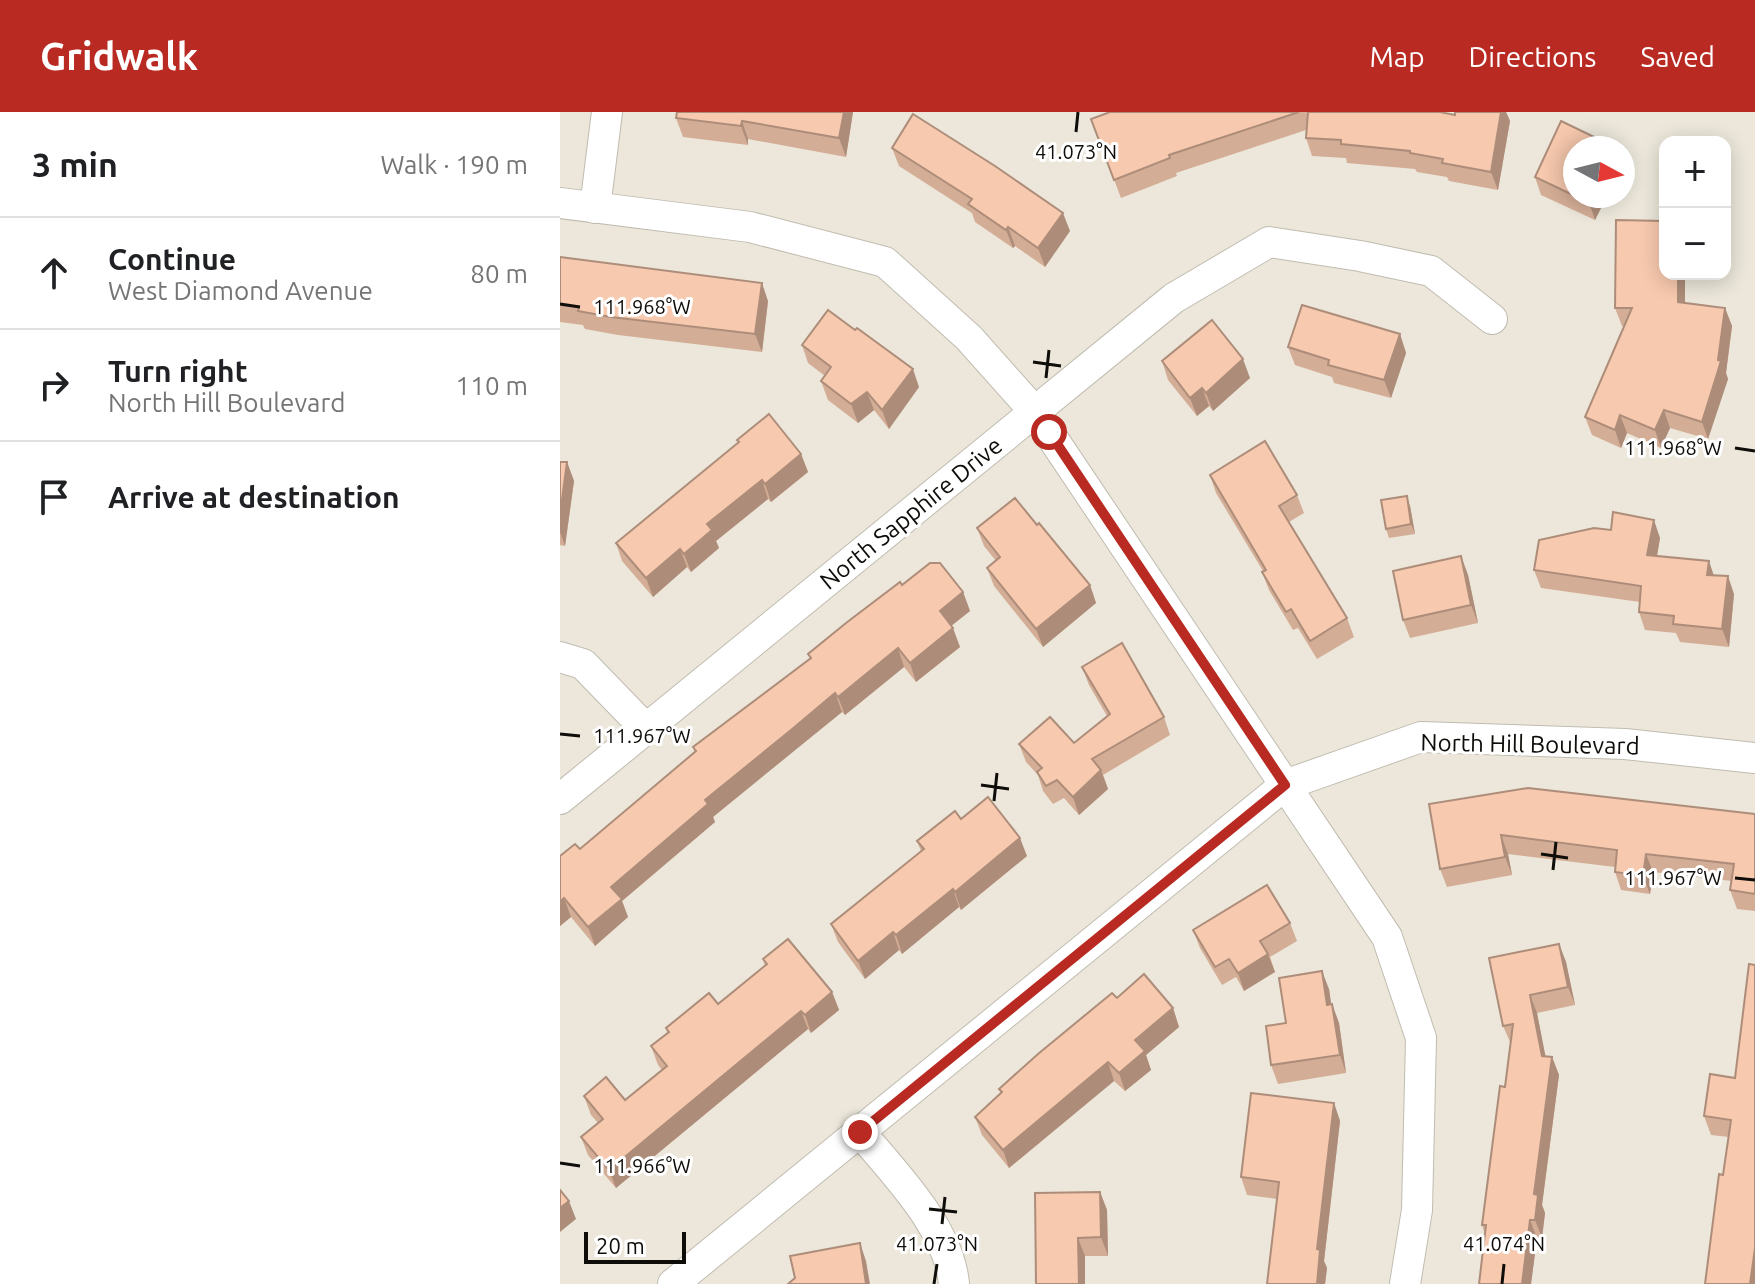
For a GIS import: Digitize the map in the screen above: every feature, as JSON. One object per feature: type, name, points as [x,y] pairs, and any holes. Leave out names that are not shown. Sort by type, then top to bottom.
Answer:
[{"type":"street","points":[[595,208],[607,112]]},
{"type":"street","points":[[560,203],[750,227],[885,262],[969,338],[1035,412],[1387,937],[1421,1038],[1417,1210],[1405,1284]]},
{"type":"street","name":"North Sapphire Drive","points":[[560,799],[1174,298],[1269,242],[1431,271],[1492,319]]},
{"type":"street","points":[[560,657],[583,664],[646,729]]},
{"type":"street","name":"North Hill Boulevard","points":[[673,1284],[1285,785],[1421,737],[1625,744],[1755,758]]},
{"type":"street","points":[[860,1132],[923,1208],[952,1267],[954,1284]]},
{"type":"building","points":[[677,112],[844,112],[839,138],[742,121],[741,126],[676,118]]},
{"type":"building","points":[[1110,112],[1299,112],[1169,155],[1170,158],[1114,180],[1091,119]]},
{"type":"building","points":[[1308,112],[1440,112],[1455,115],[1455,112],[1501,112],[1491,172],[1442,163],[1443,159],[1410,151],[1306,138]]},
{"type":"building","points":[[913,114],[1063,213],[1038,248],[968,204],[972,199],[892,148]]},
{"type":"building","points":[[1561,121],[1592,136],[1563,136],[1563,190],[1535,177]]},
{"type":"building","points":[[1616,220],[1659,221],[1659,280],[1678,280],[1678,302],[1725,308],[1718,360],[1721,361],[1702,422],[1664,410],[1655,430],[1620,415],[1615,430],[1585,417],[1632,308],[1615,308]]},
{"type":"building","points":[[560,257],[762,283],[755,334],[611,317],[578,311],[579,307],[560,305]]},
{"type":"building","points":[[1302,305],[1400,334],[1384,380],[1328,365],[1329,360],[1288,347]]},
{"type":"building","points":[[828,310],[913,369],[882,410],[867,392],[851,404],[821,381],[831,367],[802,345]]},
{"type":"building","points":[[1212,320],[1243,359],[1206,393],[1202,388],[1190,398],[1162,361]]},
{"type":"building","points":[[769,414],[801,454],[765,484],[762,480],[707,524],[712,530],[684,554],[680,549],[646,578],[616,543]]},
{"type":"building","points":[[1265,441],[1297,495],[1279,506],[1347,618],[1310,641],[1291,609],[1286,612],[1262,572],[1266,570],[1210,475]]},
{"type":"building","points":[[560,462],[567,462],[560,515]]},
{"type":"building","points":[[1407,496],[1411,524],[1386,529],[1381,500]]},
{"type":"building","points":[[1015,498],[1090,585],[1036,629],[987,568],[1000,557],[977,528]]},
{"type":"building","points":[[1613,512],[1654,520],[1647,555],[1709,561],[1707,575],[1728,576],[1722,629],[1673,624],[1674,616],[1639,612],[1641,586],[1534,570],[1539,540],[1594,528],[1611,530]]},
{"type":"building","points":[[1461,556],[1471,605],[1403,620],[1393,571]]},
{"type":"building","points":[[930,563],[940,563],[963,592],[940,611],[953,628],[910,663],[898,648],[838,697],[835,693],[705,800],[708,804],[611,887],[622,899],[588,927],[564,898],[560,902],[560,856],[575,844],[580,849],[696,751],[693,747],[811,658],[808,654],[846,623]]},
{"type":"building","points":[[1122,643],[1164,717],[1092,759],[1101,770],[1073,797],[1057,780],[1046,786],[1037,772],[1042,768],[1019,744],[1050,717],[1074,743],[1110,714],[1082,667]]},
{"type":"building","points":[[1528,788],[1755,814],[1755,894],[1730,890],[1734,864],[1646,854],[1643,876],[1615,872],[1617,850],[1501,835],[1505,857],[1440,869],[1429,804]]},
{"type":"building","points":[[988,797],[1020,838],[955,892],[953,889],[858,961],[831,924],[924,849],[917,841],[955,811],[961,819]]},
{"type":"building","points":[[1267,885],[1290,923],[1260,941],[1268,954],[1238,973],[1229,959],[1215,967],[1193,930]]},
{"type":"building","points":[[788,939],[832,992],[805,1015],[801,1011],[609,1170],[581,1137],[603,1119],[584,1096],[606,1077],[625,1100],[667,1066],[651,1046],[669,1032],[666,1028],[709,993],[718,1004],[767,964],[763,959]]},
{"type":"building","points":[[1559,944],[1568,987],[1530,995],[1542,1056],[1552,1057],[1534,1194],[1538,1195],[1535,1220],[1530,1220],[1522,1284],[1479,1284],[1486,1225],[1482,1225],[1500,1086],[1505,1087],[1513,1024],[1503,1026],[1489,958]]},
{"type":"building","points":[[1749,964],[1755,965],[1755,1248],[1750,1284],[1705,1284],[1719,1174],[1723,1175],[1731,1120],[1704,1116],[1710,1074],[1735,1078]]},
{"type":"building","points":[[1322,971],[1327,1005],[1332,1004],[1340,1055],[1271,1065],[1266,1026],[1286,1023],[1279,978]]},
{"type":"building","points":[[1144,974],[1173,1008],[1135,1040],[1145,1051],[1119,1073],[1108,1062],[1003,1150],[975,1117],[1002,1092],[999,1089],[1038,1054],[1112,993],[1117,998]]},
{"type":"building","points":[[1251,1093],[1334,1103],[1317,1249],[1320,1250],[1317,1284],[1267,1284],[1279,1182],[1241,1177]]},
{"type":"building","points":[[560,1190],[569,1201],[560,1208]]},
{"type":"building","points":[[1100,1192],[1101,1237],[1078,1238],[1079,1284],[1036,1284],[1035,1193]]},
{"type":"building","points":[[860,1243],[866,1284],[788,1284],[795,1278],[790,1256]]},
{"type":"route","points":[[860,1132],[1285,785],[1049,432]]}]
